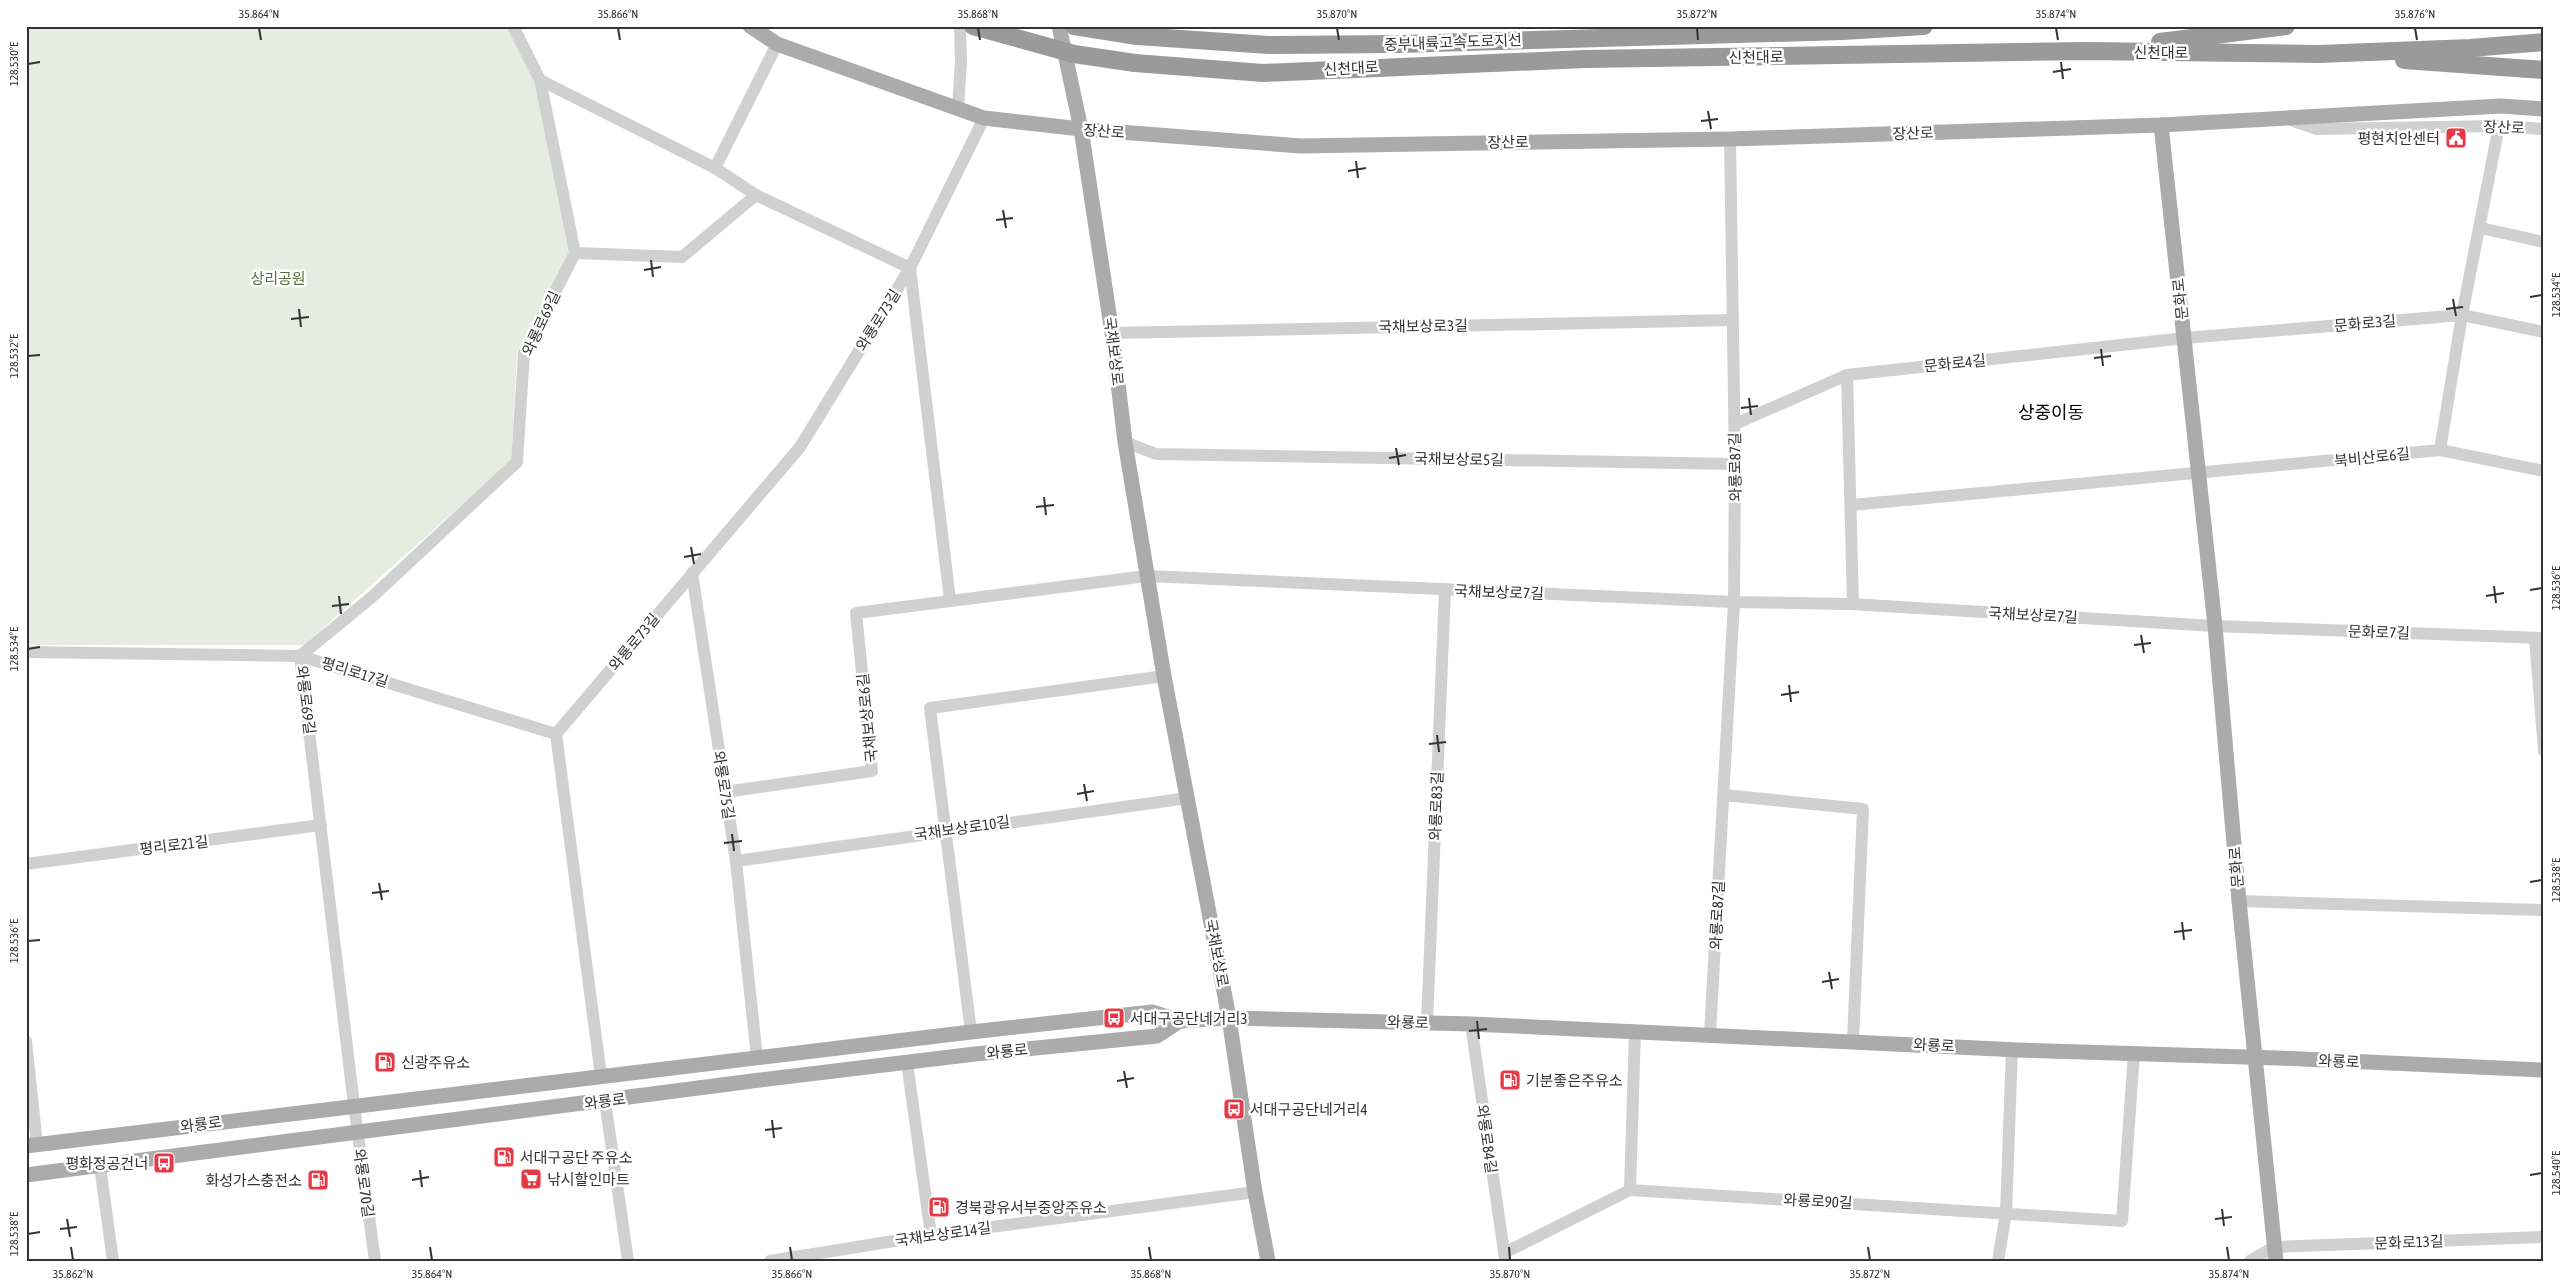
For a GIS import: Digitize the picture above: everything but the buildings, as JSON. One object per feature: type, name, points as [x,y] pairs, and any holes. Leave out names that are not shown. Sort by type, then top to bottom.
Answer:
[{"type":"highway","name":"신천대로","points":[[973,26],[1074,54],[1135,63],[1262,73],[1585,59],[2085,51],[2319,54],[2470,48],[2544,42]]},
{"type":"highway","name":"중부내륙고속도로지선","points":[[1074,26],[1138,36],[1269,45],[1400,44],[1844,31],[1924,26]]},
{"type":"highway","points":[[2085,51],[2286,26]]},
{"type":"highway","points":[[2319,54],[2544,70]]},
{"type":"main road","name":"장산로","points":[[750,26],[777,44],[984,118],[1081,129],[1301,146],[1730,139],[2161,125],[2501,106],[2544,109]]},
{"type":"main road","name":"국채보상로","points":[[1059,26],[1081,129],[1112,333],[1125,442],[1147,576],[1164,676],[1229,1018],[1255,1192],[1268,1261]]},
{"type":"main road","name":"문화로","points":[[2161,125],[2215,626],[2239,901],[2275,1254]]},
{"type":"main road","name":"와룡로","points":[[31,1146],[354,1105],[1152,1012],[1180,1021],[1229,1018],[1471,1024],[2012,1049],[2254,1057],[2544,1070]]},
{"type":"main road","name":"와룡로","points":[[26,1174],[100,1166],[357,1130],[907,1063],[1156,1036],[1180,1021]]},
{"type":"street","points":[[513,26],[540,80],[575,253],[682,257],[756,195]]},
{"type":"street","points":[[958,109],[961,61],[960,26]]},
{"type":"street","points":[[715,168],[777,44]]},
{"type":"street","points":[[540,80],[715,168],[756,195],[910,268],[950,600]]},
{"type":"street","name":"와룡로73길","points":[[556,734],[800,447],[910,268],[984,118]]},
{"type":"street","name":"장산로","points":[[2286,118],[2317,129],[2498,126],[2544,129]]},
{"type":"street","points":[[2440,450],[2462,315],[2481,228],[2498,126]]},
{"type":"street","name":"와룡로87길","points":[[1710,1034],[1734,602],[1734,320],[1730,139]]},
{"type":"street","points":[[2481,228],[2544,242]]},
{"type":"street","name":"와룡로69길","points":[[354,1105],[300,656],[372,597],[517,462],[524,353],[575,253]]},
{"type":"street","name":"문화로3길","points":[[2185,338],[2462,315],[2544,332]]},
{"type":"street","name":"국채보상로3길","points":[[1112,333],[1734,320]]},
{"type":"street","name":"문화로4길","points":[[1734,424],[1847,375],[2185,338]]},
{"type":"street","points":[[1847,375],[1852,505],[1853,604],[1850,604]]},
{"type":"street","name":"국채보상로5길","points":[[1125,442],[1156,454],[1735,464]]},
{"type":"street","name":"북비산로6길","points":[[2199,474],[2440,450],[2544,471]]},
{"type":"street","points":[[1852,505],[2199,474]]},
{"type":"street","name":"와룡로75길","points":[[692,573],[736,861],[757,1058]]},
{"type":"street","name":"국채보상로6길","points":[[725,792],[872,771],[856,612],[1147,576]]},
{"type":"street","name":"국채보상로7길","points":[[1147,576],[1734,602],[1850,604],[2215,626]]},
{"type":"street","name":"와룡로83길","points":[[1427,1023],[1445,590]]},
{"type":"street","name":"문화로7길","points":[[2215,626],[2539,638]]},
{"type":"street","points":[[2539,638],[2544,751]]},
{"type":"street","name":"평리로17길","points":[[26,652],[300,656],[556,734]]},
{"type":"street","points":[[946,830],[930,708],[1164,676]]},
{"type":"street","points":[[556,734],[601,1076]]},
{"type":"street","points":[[1724,795],[1863,809],[1853,1041]]},
{"type":"street","name":"국채보상로10길","points":[[736,861],[946,830],[1188,798]]},
{"type":"street","name":"평리로21길","points":[[26,864],[321,825]]},
{"type":"street","name":"와룡로","points":[[946,830],[971,1032]]},
{"type":"street","points":[[2239,901],[2544,910]]},
{"type":"street","name":"와룡로84길","points":[[1471,1024],[1504,1257],[1630,1190]]},
{"type":"street","points":[[1630,1190],[1636,1031]]},
{"type":"street","points":[[26,1041],[31,1146]]},
{"type":"street","points":[[1998,1261],[2006,1213],[2012,1049]]},
{"type":"street","name":"와룡로90길","points":[[1630,1190],[2122,1220],[2134,1053]]},
{"type":"street","points":[[907,1063],[931,1235]]},
{"type":"street","points":[[605,1101],[628,1261]]},
{"type":"street","name":"와룡로70길","points":[[354,1105],[375,1261]]},
{"type":"street","points":[[100,1166],[113,1261]]},
{"type":"street","name":"국채보상로14길","points":[[777,1260],[931,1235],[1255,1192]]},
{"type":"street","name":"문화로13길","points":[[2275,1254],[2544,1237]]},
{"type":"street","points":[[2250,1261],[2275,1254]]},
{"type":"green space","name":"상리공원","points":[[26,26],[507,26],[534,81],[569,255],[517,352],[511,461],[304,645],[26,645]]},
{"type":"place","name":"평현치안센터","points":[[2456,138]]},
{"type":"place","name":"서대구공단네거리3","points":[[1114,1018]]},
{"type":"place","name":"신광주유소","points":[[385,1062]]},
{"type":"place","name":"기분좋은주유소","points":[[1510,1080]]},
{"type":"place","name":"서대구공단네거리4","points":[[1234,1109]]},
{"type":"place","name":"서대구공단 주유소","points":[[504,1157]]},
{"type":"place","name":"평화정공건너","points":[[164,1163]]},
{"type":"place","name":"낚시할인마트","points":[[531,1179]]},
{"type":"place","name":"화성가스충전소","points":[[318,1180]]},
{"type":"place","name":"경북광유서부중앙주유소","points":[[939,1207]]},
{"type":"district","name":"상중이동","points":[[2051,412]]}]
